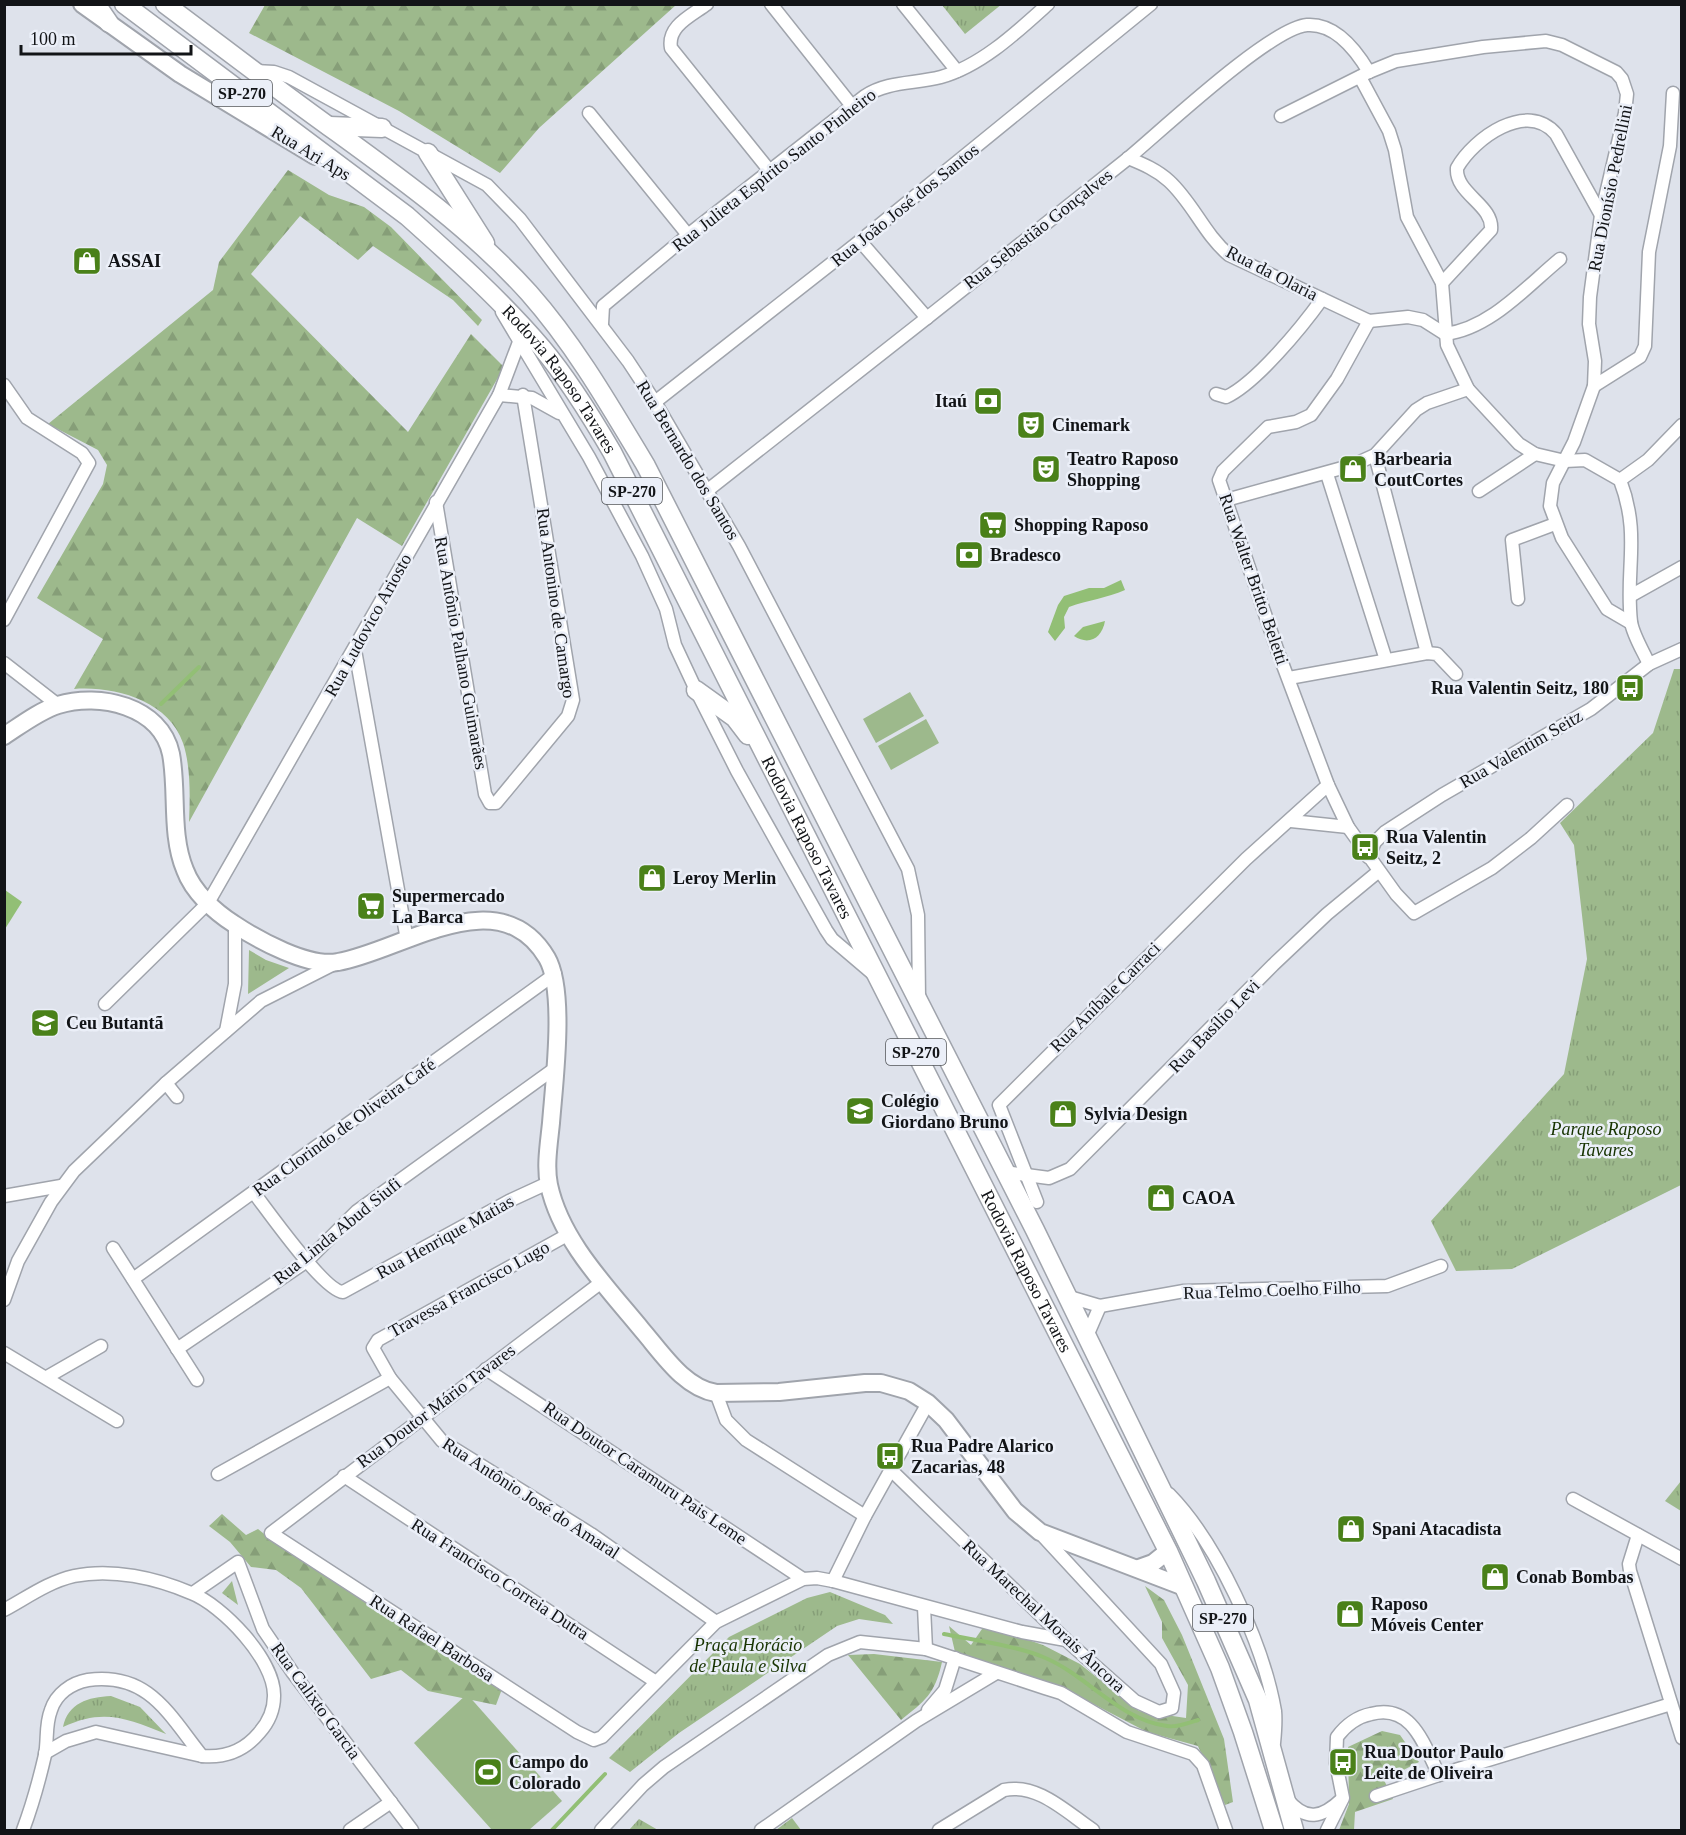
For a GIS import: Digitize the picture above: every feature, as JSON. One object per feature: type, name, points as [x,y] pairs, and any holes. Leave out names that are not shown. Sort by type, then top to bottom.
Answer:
[{"type":"highway","points":[[96,4],[109,23]]},
{"type":"highway","name":"Rodovia Raposo Tavares","points":[[124,4],[407,216],[493,295],[544,350],[585,406],[612,452],[779,778],[1168,1551],[1220,1668],[1274,1830]]},
{"type":"highway","name":"Rodovia Raposo Tavares","points":[[165,4],[433,206],[496,260],[528,292],[569,342],[646,466],[919,1007],[1035,1230],[1159,1484],[1258,1700],[1294,1830]]},
{"type":"highway","points":[[329,126],[382,129]]},
{"type":"highway","points":[[428,153],[496,260]]},
{"type":"highway","points":[[696,690],[735,718],[779,778]]},
{"type":"main road","points":[[67,4],[82,5]]},
{"type":"main road","name":"Rua Ari Aps","points":[[82,5],[180,74],[360,182]]},
{"type":"main road","points":[[4,736],[58,705],[109,701],[135,711],[158,728],[171,754],[181,859],[192,884],[208,903],[236,925],[283,950],[336,963],[455,923],[477,919],[495,921],[515,928],[533,941],[555,974],[557,998],[548,1183],[569,1234],[603,1281],[672,1365],[692,1383],[706,1391],[716,1393],[779,1392],[881,1383],[909,1391],[928,1403],[946,1420],[1015,1511],[1040,1532],[1184,1587]]},
{"type":"main road","points":[[1139,1568],[1153,1563],[1168,1551]]},
{"type":"street","points":[[707,4],[672,31],[671,48],[770,170]]},
{"type":"street","points":[[771,4],[852,106]]},
{"type":"street","points":[[903,4],[957,71]]},
{"type":"street","name":"Rua Julieta Espírito Santo Pinheiro","points":[[603,306],[688,235],[852,106],[883,86],[940,77],[957,71],[992,51],[1032,11],[1048,4]]},
{"type":"street","name":"Rua João José dos Santos","points":[[655,402],[860,241],[1151,4]]},
{"type":"street","name":"Rua Sebastião Gonçalves","points":[[708,490],[1128,158],[1263,45],[1291,29],[1307,25],[1334,32],[1359,56],[1395,150],[1407,217],[1442,283]]},
{"type":"street","name":"Rua Dionísio Pedrellini","points":[[1281,116],[1364,74],[1396,62],[1431,54],[1546,41],[1562,45],[1616,72],[1625,86],[1625,113],[1601,215],[1590,297],[1589,324],[1595,361],[1594,386],[1565,461],[1552,483],[1550,506],[1555,524],[1607,609],[1631,623]]},
{"type":"street","name":"Rua Bernardo dos Santos","points":[[255,71],[274,72],[289,77],[487,185],[504,200],[602,324],[655,402],[708,490],[812,682],[908,869],[918,915],[919,1007]]},
{"type":"street","points":[[1594,386],[1640,357],[1645,346],[1648,252],[1670,146],[1673,93]]},
{"type":"street","points":[[589,113],[688,235]]},
{"type":"street","points":[[1601,215],[1549,125],[1538,121],[1508,123],[1490,135],[1457,168],[1462,185],[1490,218],[1491,230],[1442,283],[1446,307],[1445,334],[1452,359],[1468,389],[1520,444],[1535,454],[1565,461],[1585,460],[1620,480],[1630,507],[1633,529],[1631,623],[1649,664]]},
{"type":"street","name":"Rua da Olaria","points":[[1128,158],[1151,168],[1168,180],[1216,244],[1229,255],[1369,321],[1408,317],[1423,320],[1445,334]]},
{"type":"street","points":[[860,241],[927,318]]},
{"type":"street","points":[[1445,334],[1461,332],[1476,326],[1560,259]]},
{"type":"street","points":[[493,295],[589,457],[642,556],[666,609],[675,645],[737,771],[832,939],[879,980]]},
{"type":"street","points":[[1216,394],[1226,397],[1276,355],[1322,300]]},
{"type":"street","points":[[586,303],[603,306],[602,324]]},
{"type":"street","name":"Rua Walter Britto Beletti","points":[[1369,321],[1337,379],[1311,415],[1296,422],[1269,427],[1222,471],[1219,480],[1328,786],[1348,827],[1368,857],[1414,913],[1491,868],[1567,805]]},
{"type":"street","name":"Rua Ludovico Ariosto","points":[[105,1004],[208,903],[499,395],[519,342]]},
{"type":"street","points":[[4,385],[27,418],[82,453],[89,463],[87,471],[4,620]]},
{"type":"street","points":[[1226,500],[1327,474],[1375,455],[1416,410],[1427,403],[1468,389]]},
{"type":"street","points":[[499,395],[523,395],[562,414]]},
{"type":"street","name":"Rua Antonino de Camargo","points":[[490,803],[500,802],[568,716],[573,700],[523,395]]},
{"type":"street","points":[[1620,480],[1648,460],[1682,425]]},
{"type":"street","points":[[1479,491],[1535,454]]},
{"type":"street","points":[[1375,455],[1427,653],[1437,654],[1456,674]]},
{"type":"street","points":[[1327,474],[1386,660]]},
{"type":"street","name":"Rua Antônio Palhano Guimarães","points":[[436,502],[485,794],[490,803]]},
{"type":"street","points":[[1518,599],[1512,540],[1555,524]]},
{"type":"street","points":[[1632,595],[1682,567]]},
{"type":"street","points":[[355,650],[407,940]]},
{"type":"street","name":"Rua Valentim Seitz","points":[[1368,857],[1375,842],[1385,832],[1442,795],[1591,709],[1649,664],[1680,651]]},
{"type":"street","name":"Rua Walter Britto Beletti","points":[[1289,678],[1427,653]]},
{"type":"street","points":[[4,663],[58,705]]},
{"type":"street","name":"Rua Aníbale Carraci","points":[[1038,1202],[999,1105],[1173,929],[1246,859],[1328,786]]},
{"type":"street","points":[[1291,821],[1348,827]]},
{"type":"street","name":"Rua Basílio Levi","points":[[1049,1179],[1070,1169],[1085,1156],[1273,965],[1327,914],[1379,872]]},
{"type":"street","points":[[226,1031],[233,997],[236,925]]},
{"type":"street","points":[[4,1300],[18,1261],[61,1186],[166,1083],[226,1031],[282,989],[336,963]]},
{"type":"street","name":"Rua Clorindo de Oliveira Café","points":[[133,1280],[555,974]]},
{"type":"street","points":[[233,997],[247,1014]]},
{"type":"street","name":"Rua Linda Abud Siufi","points":[[177,1349],[307,1261],[357,1211],[482,1118],[554,1069]]},
{"type":"street","points":[[166,1083],[177,1097]]},
{"type":"street","points":[[1004,1172],[1049,1179],[1038,1202],[1035,1230]]},
{"type":"street","name":"Rua Henrique Matias","points":[[307,1261],[332,1289],[343,1292],[509,1201],[548,1183]]},
{"type":"street","points":[[4,1196],[61,1186]]},
{"type":"street","points":[[254,1193],[307,1261]]},
{"type":"street","name":"Travessa Francisco Lugo","points":[[373,1348],[378,1340],[569,1234]]},
{"type":"street","points":[[113,1248],[197,1380]]},
{"type":"street","name":"Rua Telmo Coelho Filho","points":[[1066,1296],[1100,1306],[1184,1291],[1387,1286],[1441,1266]]},
{"type":"street","name":"Rua Doutor Mário Tavares","points":[[271,1533],[603,1281]]},
{"type":"street","points":[[1087,1336],[1100,1306]]},
{"type":"street","points":[[47,1377],[101,1346]]},
{"type":"street","name":"Rua Antônio José do Amaral","points":[[373,1348],[390,1378],[442,1441],[591,1534],[716,1622]]},
{"type":"street","points":[[4,1353],[117,1421]]},
{"type":"street","name":"Rua Doutor Caramuru Pais Leme","points":[[486,1369],[803,1579]]},
{"type":"street","points":[[218,1474],[390,1378]]},
{"type":"street","points":[[716,1393],[726,1420],[746,1440],[865,1516]]},
{"type":"street","points":[[833,1581],[865,1516],[928,1403]]},
{"type":"street","name":"Rua Marechal Morais Âncora","points":[[891,1470],[1066,1640],[1135,1701],[1159,1712],[1172,1708],[1174,1693],[1161,1664],[1040,1532]]},
{"type":"street","name":"Rua Francisco Correia Dutra","points":[[344,1476],[656,1682]]},
{"type":"street","points":[[1573,1499],[1682,1559]]},
{"type":"street","name":"Rua Rafael Barbosa","points":[[271,1533],[569,1727],[594,1740],[602,1737],[656,1682]]},
{"type":"street","points":[[1638,1535],[1629,1564],[1682,1738]]},
{"type":"street","name":"Rua Calixto Garcia","points":[[193,1593],[238,1562],[263,1629],[293,1673],[412,1830]]},
{"type":"street","points":[[4,1610],[46,1586],[76,1576],[93,1574],[150,1579],[193,1593],[221,1611],[242,1632],[266,1670],[274,1697],[265,1726],[248,1745],[223,1756],[202,1756],[96,1732],[66,1741],[45,1753]]},
{"type":"street","points":[[656,1682],[716,1622],[803,1579],[817,1578],[833,1581],[1022,1632],[1066,1640]]},
{"type":"street","points":[[924,1607],[926,1649]]},
{"type":"street","points":[[601,1830],[643,1785],[664,1767],[828,1655],[860,1642],[926,1649],[1061,1693],[1126,1732],[1193,1754],[1203,1765],[1226,1830]]},
{"type":"street","points":[[916,1721],[945,1690],[955,1658]]},
{"type":"street","points":[[761,1830],[916,1721],[996,1673]]},
{"type":"street","points":[[23,1830],[45,1753],[48,1720],[58,1695],[82,1681],[113,1678],[139,1686],[153,1697],[202,1756]]},
{"type":"street","points":[[1376,1796],[1671,1704]]},
{"type":"street","points":[[1327,1830],[1343,1798],[1336,1763],[1337,1737],[1353,1721],[1382,1711],[1399,1714],[1409,1720],[1439,1775]]},
{"type":"street","points":[[939,1830],[1004,1790],[1016,1787],[1037,1792],[1093,1830]]},
{"type":"street","points":[[1286,1798],[1294,1807],[1317,1816],[1323,1815],[1343,1798]]},
{"type":"street","points":[[350,1830],[391,1802]]},
{"type":"green space","points":[[942,4],[1002,4],[965,34],[942,5]]},
{"type":"green space","points":[[265,5],[676,5],[539,128],[500,173],[399,111],[249,33]]},
{"type":"green space","points":[[288,170],[329,195],[364,207],[391,227],[482,320],[478,326],[453,300],[373,246],[358,260],[300,216],[251,274],[408,432],[471,334],[504,367],[402,546],[357,518],[189,822],[189,772],[183,743],[176,728],[152,706],[138,699],[106,690],[74,689],[103,639],[37,598],[103,484],[107,465],[98,450],[48,424],[213,290],[219,262]]},
{"type":"green space","name":"Parque Raposo Tavares","points":[[1674,669],[1682,669],[1681,1185],[1512,1269],[1456,1271],[1431,1221],[1564,1074],[1587,959],[1574,845],[1560,823],[1653,733]]},
{"type":"green space","points":[[910,692],[924,716],[876,743],[863,719]]},
{"type":"green space","points":[[926,719],[939,743],[891,770],[878,746]]},
{"type":"green space","points":[[249,950],[266,960],[289,968],[248,994]]},
{"type":"green space","points":[[1681,1481],[1681,1511],[1665,1501]]},
{"type":"green space","points":[[222,1514],[246,1535],[258,1529],[273,1541],[502,1689],[496,1705],[428,1691],[401,1670],[371,1679],[301,1588],[276,1570],[251,1567],[230,1542],[209,1526]]},
{"type":"green space","points":[[232,1581],[238,1605],[222,1593]]},
{"type":"green space","points":[[1145,1586],[1164,1600],[1182,1635],[1224,1739],[1233,1802],[1225,1805],[1198,1746],[1147,1732],[1080,1697],[955,1652],[949,1626],[971,1645],[982,1629],[996,1629],[1043,1645],[1080,1664],[1139,1711],[1186,1718],[1188,1685],[1162,1638],[1162,1622]]},
{"type":"green space","name":"Praça Horácio de Paula e Silva","points":[[830,1592],[885,1615],[893,1624],[859,1619],[837,1626],[679,1733],[630,1772],[609,1758],[729,1637],[807,1598]]},
{"type":"green space","points":[[874,1654],[942,1662],[936,1682],[928,1696],[901,1720],[848,1655]]},
{"type":"green space","name":"Campo do Colorado","points":[[467,1694],[562,1801],[529,1830],[492,1830],[414,1743]]},
{"type":"green space","points":[[111,1696],[140,1707],[166,1734],[139,1723],[115,1717],[90,1718],[63,1727],[69,1712],[80,1703]]},
{"type":"green space","points":[[1382,1731],[1400,1735],[1419,1762],[1384,1780],[1393,1799],[1355,1812],[1354,1830],[1339,1830],[1349,1804],[1348,1747]]},
{"type":"green space","points":[[792,1818],[801,1830],[776,1830]]},
{"type":"green space","points":[[639,1819],[658,1830],[629,1830]]},
{"type":"shaded area","points":[[1121,580],[1125,590],[1069,607],[1064,617],[1065,628],[1055,641],[1048,632],[1058,605],[1064,596],[1089,588],[1104,588]]},
{"type":"shaded area","points":[[1105,621],[1101,632],[1094,639],[1085,640],[1074,636],[1083,627]]},
{"type":"shaded area","points":[[4,890],[22,902],[5,929]]},
{"type":"waterway","points":[[161,704],[199,667]]},
{"type":"waterway","points":[[944,1634],[1008,1646],[1043,1657],[1074,1674],[1118,1706],[1150,1722],[1174,1726],[1198,1720]]},
{"type":"waterway","points":[[552,1830],[605,1774]]},
{"type":"place","name":"ASSAI","points":[[87,261]]},
{"type":"place","name":"Itaú","points":[[988,401]]},
{"type":"place","name":"Cinemark","points":[[1031,425]]},
{"type":"place","name":"Teatro Raposo Shopping","points":[[1046,469]]},
{"type":"place","name":"Barbearia CoutCortes","points":[[1353,469]]},
{"type":"place","name":"Shopping Raposo","points":[[993,525]]},
{"type":"place","name":"Bradesco","points":[[969,555]]},
{"type":"place","name":"Rua Valentin Seitz, 180","points":[[1630,688]]},
{"type":"place","name":"Rua Valentin Seitz, 2","points":[[1365,847]]},
{"type":"place","name":"Leroy Merlin","points":[[652,878]]},
{"type":"place","name":"Supermercado La Barca","points":[[371,906]]},
{"type":"place","name":"Ceu Butantã","points":[[45,1023]]},
{"type":"place","name":"Colégio Giordano Bruno","points":[[860,1111]]},
{"type":"place","name":"Sylvia Design","points":[[1063,1114]]},
{"type":"place","name":"CAOA","points":[[1161,1198]]},
{"type":"place","name":"Rua Padre Alarico Zacarias, 48","points":[[890,1456]]},
{"type":"place","name":"Spani Atacadista","points":[[1351,1529]]},
{"type":"place","name":"Conab Bombas","points":[[1495,1577]]},
{"type":"place","name":"Raposo Móveis Center","points":[[1350,1614]]},
{"type":"place","name":"Rua Doutor Paulo Leite de Oliveira","points":[[1343,1762]]},
{"type":"place","name":"Campo do Colorado","points":[[488,1772]]}]
